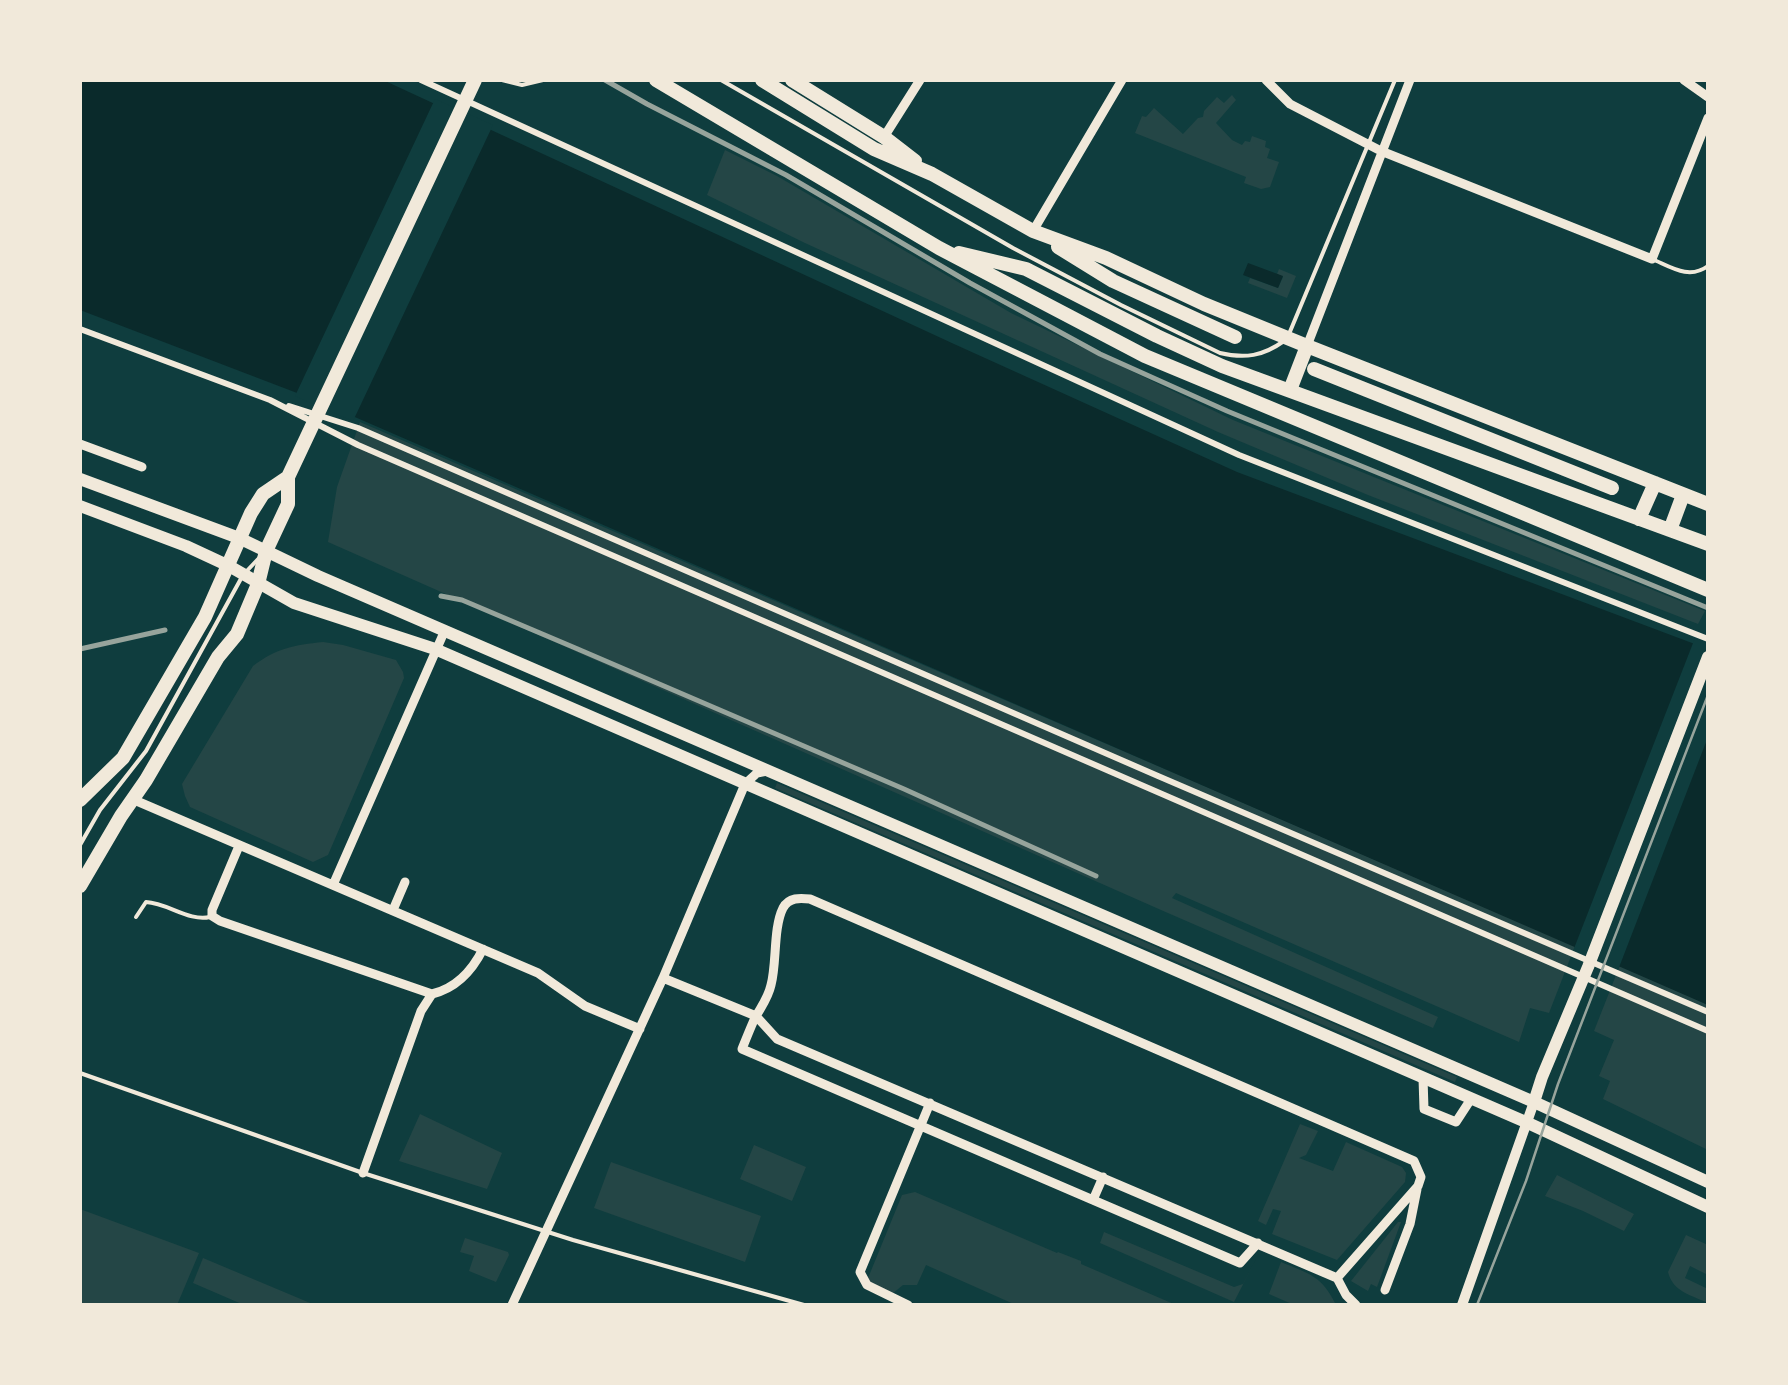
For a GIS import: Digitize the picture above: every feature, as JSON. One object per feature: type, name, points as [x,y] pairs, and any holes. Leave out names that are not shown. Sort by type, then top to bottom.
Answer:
[{"type":"main road","points":[[80,886],[218,657],[236,634],[288,504],[288,477],[475,80]]},
{"type":"main road","points":[[762,80],[874,149],[932,174],[1033,230],[1113,281],[1236,337]]},
{"type":"main road","points":[[792,80],[884,136],[932,174]]},
{"type":"main road","points":[[660,82],[939,248],[1145,356],[1708,590]]},
{"type":"main road","points":[[1033,230],[1306,346],[1708,504]]},
{"type":"main road","points":[[939,248],[1026,269],[1222,366],[1708,544]]},
{"type":"main road","points":[[1290,390],[1306,346]]},
{"type":"main road","points":[[1314,369],[1612,488]]},
{"type":"main road","points":[[80,800],[123,758],[204,616],[262,494],[288,477]]},
{"type":"main road","points":[[80,480],[238,538],[1534,1102],[1708,1182]]},
{"type":"main road","points":[[1639,519],[1654,483]]},
{"type":"main road","points":[[1670,530],[1684,494]]},
{"type":"main road","points":[[80,506],[179,542],[294,604],[435,650],[1471,1098],[1708,1207]]},
{"type":"main road","points":[[1534,1102],[1708,658]]},
{"type":"street","points":[[421,80],[1238,455],[1708,639]]},
{"type":"street","points":[[884,136],[920,80]]},
{"type":"street","points":[[1033,230],[1122,80]]},
{"type":"street","points":[[1266,80],[1290,104],[1382,151],[1652,260],[1708,118]]},
{"type":"street","points":[[1306,346],[1410,80]]},
{"type":"street","points":[[1684,80],[1708,97]]},
{"type":"street","points":[[80,329],[270,400],[358,428],[1708,1012]]},
{"type":"street","points":[[270,400],[358,446],[1708,1032]]},
{"type":"street","points":[[80,444],[142,467]]},
{"type":"street","points":[[333,885],[444,630]]},
{"type":"street","points":[[512,1305],[663,978],[745,784],[757,773],[770,771]]},
{"type":"street","points":[[132,798],[483,948],[543,976],[585,1006],[640,1029]]},
{"type":"street","points":[[239,846],[216,896],[212,916],[432,994]]},
{"type":"street","points":[[393,910],[405,882]]},
{"type":"street","points":[[1258,1243],[1240,1263],[742,1049],[772,984],[783,908],[788,901],[798,897],[810,899],[1414,1161],[1421,1177],[1410,1224],[1384,1290]]},
{"type":"street","points":[[363,1173],[421,1011],[432,994],[454,986],[469,972],[483,948]]},
{"type":"street","points":[[663,978],[756,1016],[777,1038],[1337,1278],[1356,1305]]},
{"type":"street","points":[[1424,1078],[1424,1109],[1456,1122],[1471,1098]]},
{"type":"street","points":[[1462,1305],[1534,1102]]},
{"type":"street","points":[[908,1305],[867,1285],[860,1272],[930,1103]]},
{"type":"street","points":[[1093,1200],[1103,1177]]},
{"type":"street","points":[[1337,1278],[1418,1186]]},
{"type":"lane","points":[[502,80],[522,85],[543,80]]},
{"type":"lane","points":[[720,80],[1014,248],[1121,305],[1236,356],[1272,349],[1287,338],[1395,80]]},
{"type":"lane","points":[[1652,260],[1688,274],[1708,266]]},
{"type":"lane","points":[[80,845],[100,810],[146,751],[243,576],[266,552]]},
{"type":"lane","points":[[136,917],[146,902],[158,902],[201,920],[212,916]]},
{"type":"lane","points":[[80,1074],[363,1173],[546,1231],[804,1305]]},
{"type":"shaded area","points":[[80,80],[383,80],[1237,472],[1708,649],[1708,1005],[318,401],[80,310]]},
{"type":"shaded area","points":[[1232,95],[1236,100],[1216,123],[1242,145],[1250,142],[1252,136],[1266,141],[1265,147],[1270,149],[1267,158],[1279,162],[1270,187],[1261,189],[1244,183],[1246,177],[1135,133],[1142,116],[1146,117],[1154,108],[1183,134],[1203,117],[1217,97],[1224,103]]},
{"type":"shaded area","points":[[725,150],[777,176],[1011,313],[1233,420],[1705,611],[1698,624],[1368,495],[1218,432],[805,243],[707,195]]},
{"type":"shaded area","points":[[1248,263],[1283,276],[1278,288],[1243,275]]},
{"type":"shaded area","points":[[1279,269],[1296,276],[1287,298],[1248,283],[1250,278],[1278,288],[1283,277],[1277,274]]},
{"type":"shaded area","points":[[360,422],[1575,946],[1549,1013],[1530,1008],[1519,1042],[1176,893],[1172,898],[1438,1017],[1433,1028],[328,542],[337,487]]},
{"type":"shaded area","points":[[323,642],[396,660],[404,678],[328,855],[313,862],[190,807],[182,784],[253,666],[286,648]]},
{"type":"shaded area","points":[[777,783],[1457,1077],[1455,1082],[775,788]]},
{"type":"shaded area","points":[[1620,965],[1708,1005],[1708,1150],[1603,1099],[1610,1081],[1599,1076],[1614,1040],[1594,1031]]},
{"type":"shaded area","points":[[420,1114],[502,1153],[487,1189],[399,1161]]},
{"type":"shaded area","points":[[1300,1124],[1318,1131],[1306,1155],[1299,1158],[1333,1171],[1346,1142],[1402,1167],[1406,1173],[1405,1182],[1337,1260],[1272,1234],[1281,1211],[1273,1209],[1266,1225],[1258,1221]]},
{"type":"shaded area","points":[[754,1145],[806,1167],[792,1201],[740,1179]]},
{"type":"shaded area","points":[[611,1162],[761,1216],[745,1262],[594,1208]]},
{"type":"shaded area","points":[[1557,1175],[1634,1214],[1624,1231],[1545,1196]]},
{"type":"shaded area","points":[[915,1192],[1176,1305],[1016,1305],[926,1265],[917,1285],[903,1285],[892,1294],[866,1283],[902,1195]]},
{"type":"shaded area","points":[[80,1209],[199,1253],[177,1305],[80,1305]]},
{"type":"shaded area","points":[[1398,1222],[1377,1287],[1371,1284],[1368,1291],[1351,1281]]},
{"type":"shaded area","points":[[1104,1232],[1234,1287],[1243,1284],[1256,1259],[1234,1302],[1100,1243]]},
{"type":"shaded area","points":[[1686,1235],[1708,1245],[1708,1275],[1690,1266],[1685,1278],[1708,1289],[1708,1303],[1689,1295],[1670,1279],[1668,1272]]},
{"type":"shaded area","points":[[465,1238],[508,1252],[496,1282],[469,1271],[474,1256],[460,1252]]},
{"type":"shaded area","points":[[203,1258],[315,1305],[244,1305],[193,1283]]},
{"type":"shaded area","points":[[1281,1262],[1314,1277],[1336,1305],[1294,1305],[1269,1294]]},
{"type":"pier","points":[[435,99],[493,125],[353,421],[295,396]]},
{"type":"pier","points":[[1695,638],[1708,643],[1708,737],[1618,970],[1573,951]]},
{"type":"tram line","points":[[1477,1305],[1708,695]]},
{"type":"railway","points":[[605,80],[786,175],[1100,354],[1227,411],[1708,608]]},
{"type":"railway","points":[[441,596],[462,600],[573,647],[1096,876]]},
{"type":"railway","points":[[80,649],[165,630]]}]
